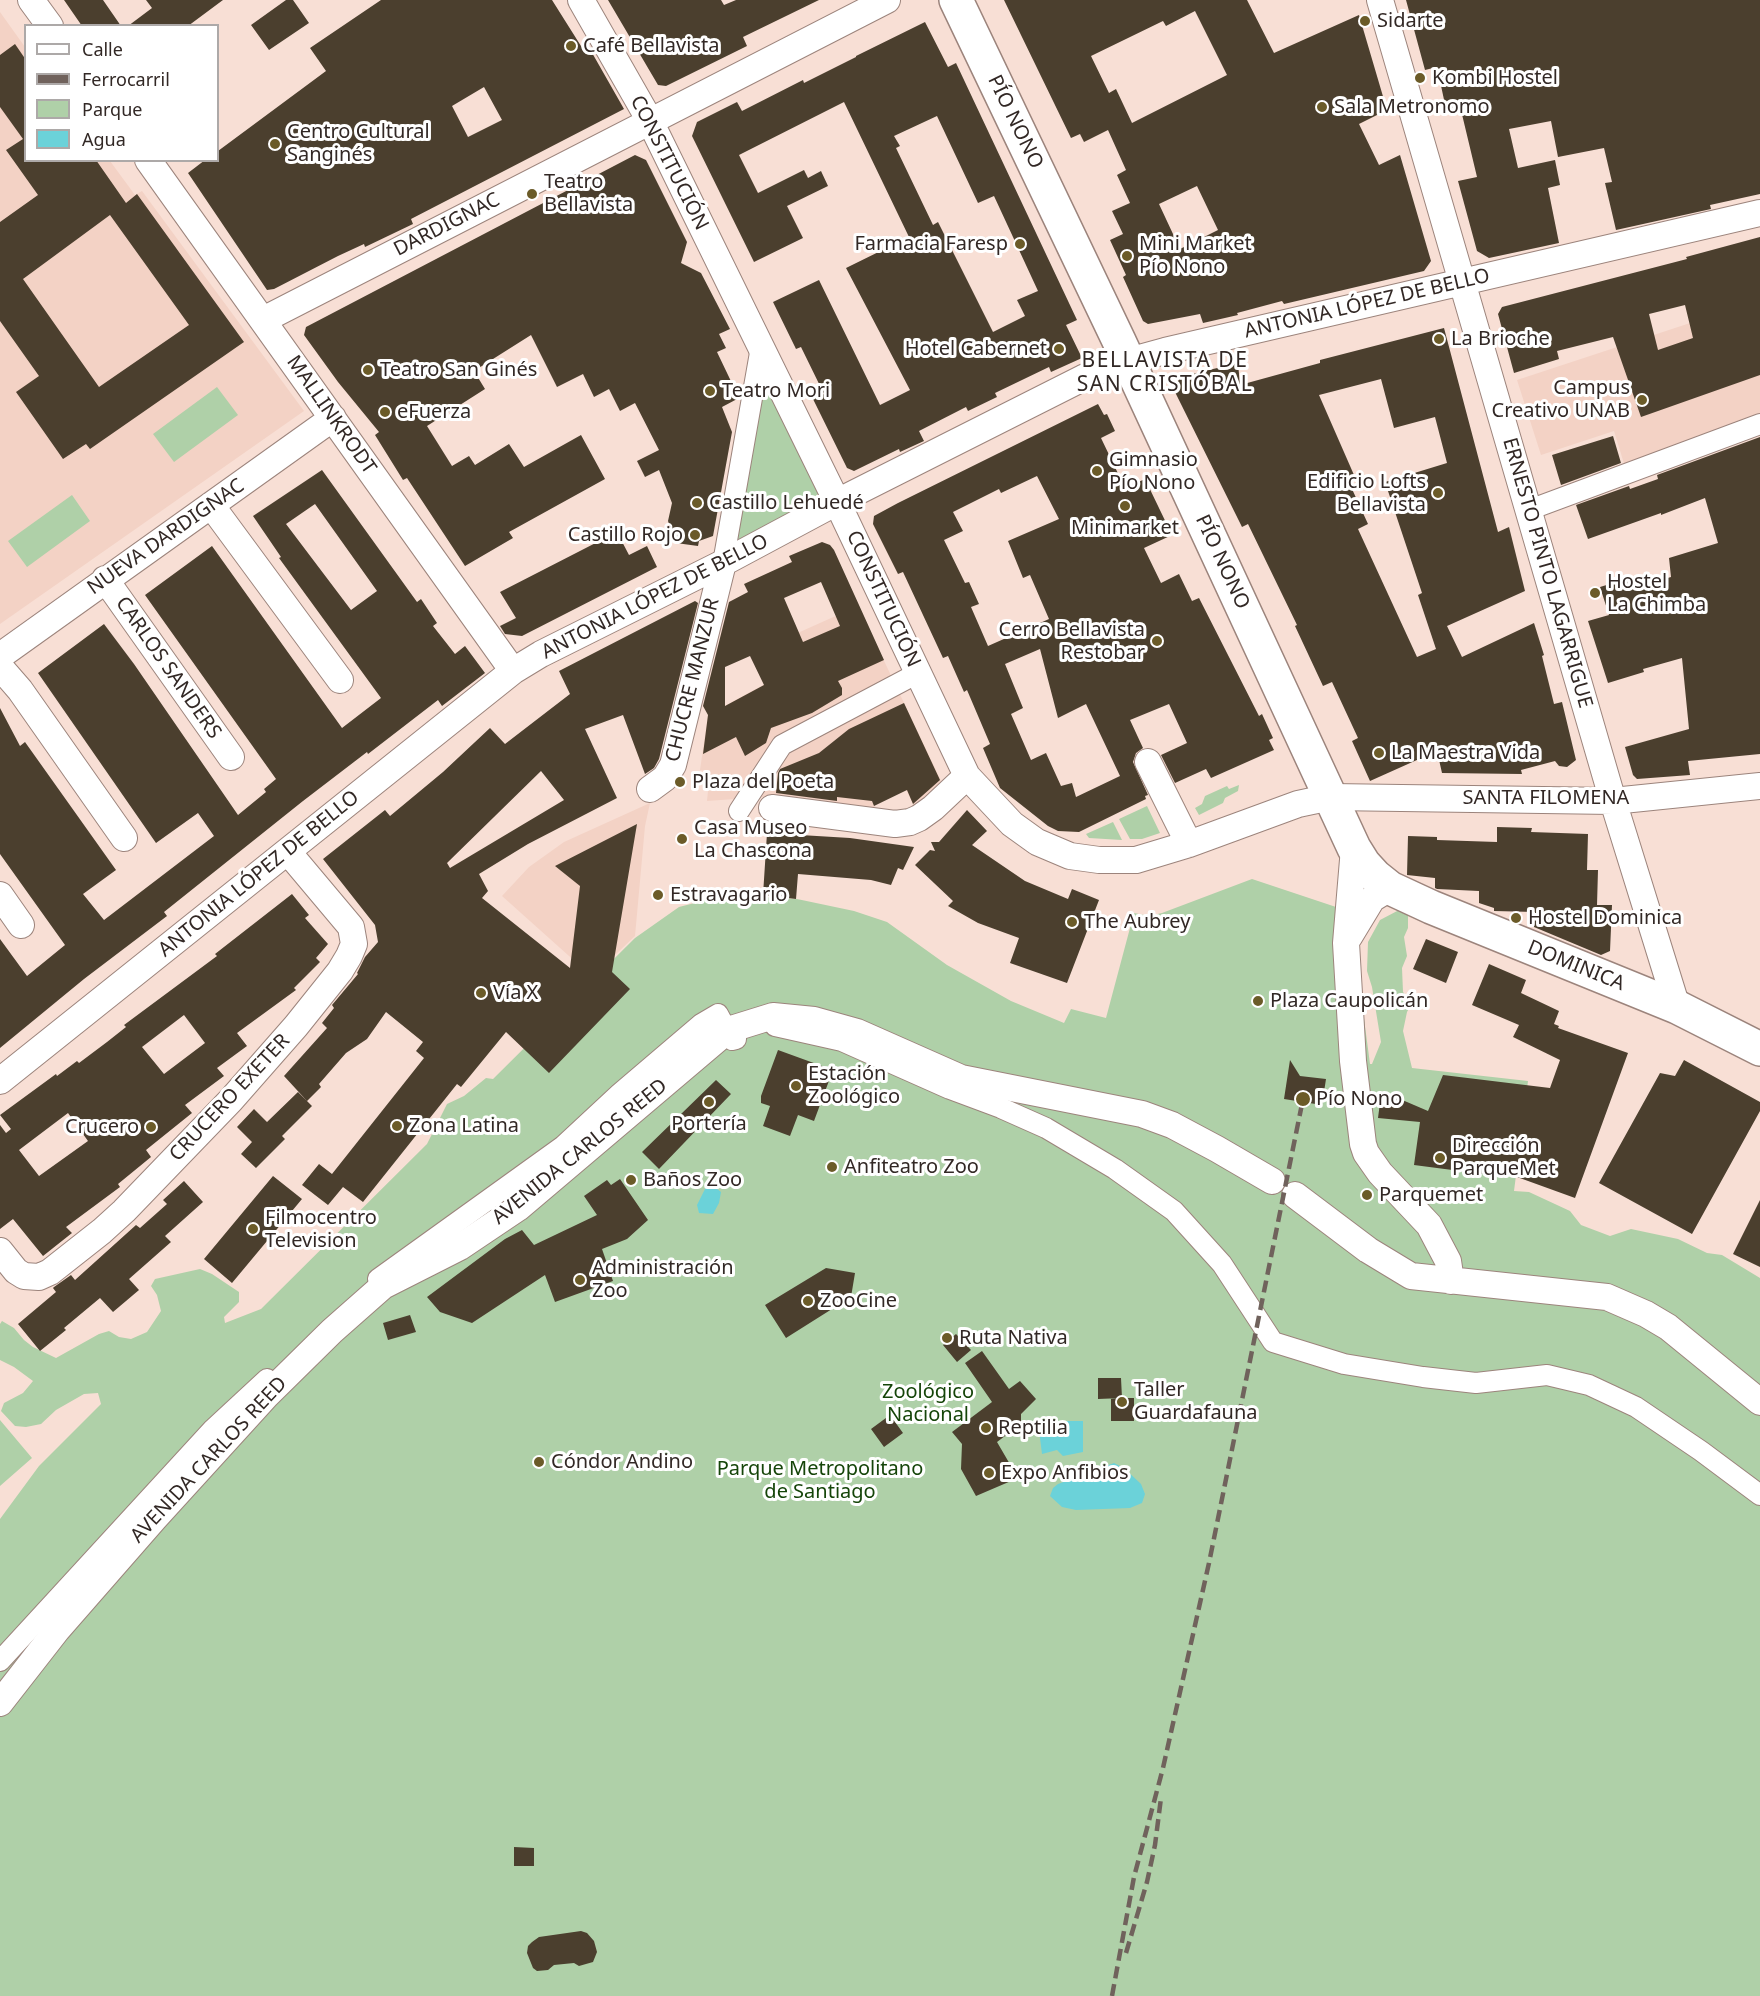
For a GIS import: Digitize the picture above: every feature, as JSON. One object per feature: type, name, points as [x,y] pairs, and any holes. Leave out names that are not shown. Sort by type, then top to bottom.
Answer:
[{"type":"main road","name":"PÍO NONO","points":[[956,0],[1128,360],[1354,848],[1375,876],[1390,888]]},
{"type":"main road","name":"DOMINICA","points":[[1390,888],[1431,907],[1677,1007],[1760,1049]]},
{"type":"street","points":[[31,0],[49,24]]},
{"type":"street","name":"CONSTITUCIÓN","points":[[580,0],[650,121],[837,502],[967,776],[1012,824],[1037,842],[1070,856],[1099,860],[1136,860],[1190,844],[1299,804],[1331,797]]},
{"type":"street","name":"DARDIGNAC","points":[[263,320],[887,0]]},
{"type":"street","name":"ERNESTO PINTO LAGARRIGUE","points":[[1380,0],[1613,801],[1677,1007]]},
{"type":"street","name":"MALLINKRODT","points":[[149,162],[513,671]]},
{"type":"street","name":"ANTONIA LÓPEZ DE BELLO","points":[[0,1081],[513,671],[837,502],[1083,378],[1128,360],[1760,213]]},
{"type":"street","points":[[723,563],[761,347]]},
{"type":"street","name":"NUEVA DARDIGNAC","points":[[0,656],[333,418]]},
{"type":"street","points":[[1528,510],[1760,424]]},
{"type":"street","points":[[211,505],[340,680]]},
{"type":"street","name":"CHUCRE MANZUR","points":[[650,789],[665,778],[673,765],[723,563]]},
{"type":"street","name":"CARLOS SANDERS","points":[[105,579],[231,757]]},
{"type":"street","points":[[0,667],[20,690],[124,838]]},
{"type":"street","points":[[739,811],[782,745],[918,673]]},
{"type":"street","points":[[1148,762],[1190,844]]},
{"type":"street","points":[[772,808],[895,824],[903,823],[919,818],[933,808],[967,776]]},
{"type":"street","name":"SANTA FILOMENA","points":[[1331,797],[1613,801],[1760,786]]},
{"type":"street","points":[[1354,848],[1346,943],[1353,1061],[1363,1144],[1366,1153],[1380,1173],[1429,1225],[1448,1261],[1451,1281]]},
{"type":"street","name":"CRUCERO EXETER","points":[[0,1251],[16,1271],[24,1276],[39,1277],[50,1272],[102,1231],[231,1100],[296,1026],[340,971],[354,944],[351,927],[288,852]]},
{"type":"street","points":[[1346,943],[1372,899],[1390,888]]},
{"type":"street","points":[[0,895],[21,926]]},
{"type":"street","points":[[0,1661],[213,1430],[362,1291],[563,1146],[620,1093],[701,1024],[718,1014],[730,1035],[775,1026],[842,1041],[1046,1128],[1115,1169],[1174,1211],[1222,1264],[1273,1342],[1344,1364],[1423,1377],[1476,1383],[1547,1375],[1589,1385],[1636,1407],[1760,1495]]},
{"type":"street","name":"AVENIDA CARLOS REED","points":[[0,1703],[57,1630],[146,1528],[266,1396],[332,1331],[383,1286],[460,1247],[518,1208],[730,1035],[773,1016],[814,1020],[857,1032],[961,1078],[1142,1114],[1172,1125],[1272,1181]]},
{"type":"street","points":[[1295,1195],[1368,1250],[1412,1276],[1570,1292],[1607,1298],[1646,1314],[1668,1327],[1760,1402]]},
{"type":"shaded area","points":[[0,12],[24,46],[24,162],[111,162],[135,195],[142,191],[304,411],[0,624]]},
{"type":"shaded area","name":"Campus Creativo UNAB","points":[[1760,300],[1760,420],[1626,470],[1614,431],[1541,455],[1517,380]]},
{"type":"shaded area","points":[[858,606],[943,785],[914,806],[895,766],[862,781],[878,813],[776,796],[707,801],[710,771],[700,770],[708,715],[787,672],[773,644]]},
{"type":"shaded area","points":[[650,803],[645,826],[635,936],[596,973],[588,973],[502,896],[529,867],[564,842]]},
{"type":"green space","points":[[753,342],[820,492],[808,503],[718,551]]},
{"type":"green space","points":[[217,387],[238,415],[174,462],[153,434]]},
{"type":"green space","points":[[72,495],[90,521],[27,567],[8,541]]},
{"type":"green space","points":[[1239,785],[1238,791],[1225,798],[1223,803],[1199,815],[1195,808],[1202,804],[1205,796],[1227,786],[1229,789]]},
{"type":"green space","points":[[1147,806],[1160,833],[1142,839],[1130,839],[1119,819]]},
{"type":"green space","points":[[1113,822],[1122,840],[1089,838],[1086,834]]},
{"type":"green space","name":"Parque Metropolitano de Santiago","points":[[1252,879],[1339,908],[1354,943],[1370,1064],[1381,1042],[1372,987],[1367,971],[1368,942],[1380,920],[1401,909],[1408,914],[1408,928],[1404,937],[1407,956],[1402,968],[1403,992],[1412,1003],[1407,1012],[1403,1031],[1412,1068],[1528,1081],[1514,1191],[1529,1192],[1570,1211],[1581,1225],[1610,1236],[1631,1229],[1678,1239],[1707,1253],[1722,1255],[1760,1278],[1760,1996],[0,1996],[0,1519],[39,1466],[101,1404],[98,1393],[84,1394],[56,1410],[41,1424],[26,1427],[15,1426],[1,1411],[4,1403],[23,1393],[33,1381],[0,1360],[0,1324],[2,1321],[14,1328],[33,1347],[56,1358],[99,1334],[109,1331],[119,1337],[131,1339],[147,1332],[161,1311],[157,1295],[151,1286],[155,1279],[200,1269],[239,1292],[239,1302],[224,1317],[225,1323],[261,1309],[427,1144],[447,1104],[464,1096],[486,1078],[493,1079],[635,938],[679,907],[718,897],[761,897],[797,899],[854,911],[887,922],[947,965],[1011,1001],[1064,1023],[1071,1009],[1106,1018],[1134,913],[1149,916],[1162,913]]},
{"type":"green space","points":[[0,1420],[32,1458],[0,1486]]},
{"type":"water","points":[[712,1185],[721,1192],[719,1203],[713,1214],[699,1213],[697,1205],[706,1187]]},
{"type":"water","points":[[1056,1421],[1083,1421],[1083,1452],[1063,1456],[1057,1450],[1042,1454],[1039,1430]]},
{"type":"water","points":[[1114,1463],[1124,1468],[1141,1484],[1145,1494],[1142,1503],[1130,1508],[1076,1510],[1062,1507],[1050,1496],[1053,1488],[1058,1484]]},
{"type":"building","points":[[64,0],[103,0],[120,24],[81,24]]},
{"type":"building","points":[[146,0],[223,0],[191,24],[131,24],[152,8]]},
{"type":"building","points":[[286,0],[293,0],[309,23],[269,50],[251,25]]},
{"type":"building","points":[[381,0],[552,0],[586,54],[591,51],[624,109],[411,219],[413,224],[365,247],[364,244],[338,256],[274,289],[267,290],[188,173],[202,162],[219,162],[219,150],[326,71],[310,48]],"holes":[[[484,87],[502,120],[468,137],[452,106]]]},
{"type":"building","points":[[608,0],[721,0],[724,5],[736,0],[819,0],[743,37],[747,46],[666,86],[658,85]]},
{"type":"building","points":[[1004,0],[1247,0],[1274,53],[1359,15],[1387,110],[1359,124],[1379,165],[1400,155],[1431,261],[1424,271],[1284,304],[1282,301],[1203,323],[1200,314],[1148,324],[1143,321],[1123,277],[1126,275],[1110,240],[1123,234],[1112,211],[1130,203],[1117,175],[1126,170],[1108,130],[1084,142],[1080,134],[1071,138]],"holes":[[[1195,11],[1227,75],[1132,123],[1116,89],[1109,93],[1091,56],[1163,21],[1166,26]],[[1197,186],[1218,230],[1180,249],[1159,204]]]},
{"type":"building","points":[[1406,0],[1760,0],[1760,194],[1710,205],[1711,209],[1616,230],[1605,183],[1612,182],[1604,148],[1558,157],[1551,121],[1509,129],[1518,168],[1555,160],[1560,185],[1548,188],[1559,243],[1489,258],[1477,251],[1458,181],[1477,177],[1460,106],[1446,109],[1437,67],[1425,70]]},
{"type":"building","points":[[925,22],[948,67],[956,63],[1077,320],[1066,325],[1082,358],[1051,372],[1049,367],[995,393],[997,397],[968,411],[966,407],[919,431],[924,441],[900,452],[899,449],[854,471],[847,468],[813,399],[824,394],[801,347],[796,349],[773,302],[819,280],[880,405],[910,390],[846,268],[909,237],[844,102],[739,155],[758,193],[804,170],[808,178],[821,171],[828,186],[787,206],[803,238],[754,262],[692,136],[697,122],[737,102],[742,111]],"holes":[[[937,116],[978,203],[994,196],[1038,291],[1017,300],[1025,316],[993,332],[938,222],[933,225],[896,148],[900,146],[894,136]]]},
{"type":"building","points":[[15,44],[24,57],[24,162],[97,162],[126,203],[137,194],[244,342],[90,449],[86,444],[63,459],[16,392],[39,376],[0,321],[0,222],[38,195],[6,150],[23,139],[0,107],[0,55]],"holes":[[[110,215],[189,325],[99,387],[23,279]]]},
{"type":"building","points":[[635,155],[646,160],[687,242],[681,263],[701,273],[730,329],[719,334],[726,348],[717,352],[739,398],[722,407],[732,432],[713,536],[699,541],[698,546],[676,543],[668,521],[672,503],[659,470],[645,477],[637,461],[659,450],[635,403],[620,411],[609,389],[594,397],[583,374],[557,387],[531,335],[474,371],[485,389],[427,426],[452,466],[469,456],[475,465],[509,444],[524,467],[581,435],[605,479],[509,532],[513,538],[465,566],[407,478],[403,480],[375,435],[379,432],[338,382],[304,335],[306,327]]},
{"type":"building","points":[[1760,237],[1760,375],[1641,417],[1613,337],[1557,351],[1559,359],[1514,373],[1498,314],[1502,307],[1687,259],[1686,257]],"holes":[[[1685,305],[1693,338],[1658,350],[1649,314]]]},
{"type":"building","points":[[1444,328],[1498,532],[1509,527],[1525,591],[1447,626],[1462,657],[1534,623],[1544,655],[1542,656],[1554,704],[1562,702],[1576,760],[1567,767],[1559,766],[1555,761],[1521,770],[1522,774],[1442,773],[1437,751],[1370,781],[1352,741],[1358,738],[1332,682],[1323,686],[1295,626],[1297,625],[1248,524],[1242,527],[1174,390],[1180,377],[1238,363],[1240,385],[1320,363],[1320,360]],"holes":[[[1381,379],[1394,428],[1435,417],[1447,463],[1385,482],[1422,593],[1418,595],[1436,649],[1417,657],[1358,529],[1368,524],[1347,478],[1354,475],[1319,395]]]},
{"type":"building","points":[[1098,404],[1104,415],[1107,414],[1115,431],[1101,438],[1125,488],[1145,479],[1172,535],[1144,548],[1161,583],[1179,574],[1192,601],[1199,598],[1259,716],[1262,714],[1273,738],[1269,740],[1274,750],[1211,778],[1206,769],[1175,783],[1161,755],[1187,743],[1169,704],[1130,720],[1143,748],[1136,753],[1133,762],[1148,795],[1145,796],[1146,799],[1079,832],[1058,831],[1048,826],[1000,788],[983,748],[990,744],[967,690],[964,692],[948,656],[943,658],[903,572],[898,574],[873,524],[874,516]],"holes":[[[1037,476],[1059,519],[1008,541],[1023,578],[1030,575],[1049,619],[988,646],[971,607],[979,604],[969,582],[965,583],[944,540],[963,531],[953,512],[999,489],[1001,493]],[[1040,649],[1058,718],[1086,704],[1120,776],[1076,797],[1072,783],[1061,786],[1046,753],[1031,760],[1011,714],[1023,708],[1005,664]]]},
{"type":"building","points":[[1613,436],[1621,463],[1561,485],[1552,455]]},
{"type":"building","points":[[1760,437],[1760,754],[1688,761],[1690,775],[1637,779],[1633,775],[1625,747],[1689,729],[1682,658],[1643,669],[1644,672],[1608,683],[1588,621],[1609,615],[1600,587],[1636,576],[1640,586],[1671,577],[1669,558],[1718,543],[1705,498],[1588,539],[1576,505],[1629,486],[1630,489],[1658,479],[1657,475]]},
{"type":"building","points":[[322,470],[417,602],[421,599],[437,623],[433,626],[455,654],[465,646],[485,673],[442,706],[438,700],[303,801],[164,912],[167,916],[84,979],[0,1048],[0,939],[27,976],[65,945],[0,854],[0,708],[20,746],[25,742],[116,870],[83,894],[104,920],[214,836],[198,813],[156,843],[38,673],[104,624],[238,815],[266,792],[264,789],[276,779],[145,595],[212,546],[342,728],[381,698],[279,558],[281,557],[253,516]],"holes":[[[315,504],[377,591],[351,610],[286,524]]]},
{"type":"building","points":[[617,532],[629,555],[647,546],[657,567],[522,636],[505,634],[500,626],[516,618],[500,592]]},
{"type":"building","points":[[822,542],[830,545],[884,660],[838,681],[842,688],[842,695],[812,713],[771,728],[766,743],[745,756],[736,737],[703,754],[708,715],[703,706],[729,602],[748,592],[744,584],[792,562],[789,556]],"holes":[[[821,582],[840,626],[803,642],[784,598]],[[750,656],[764,685],[725,706],[725,667]]]},
{"type":"building","points":[[695,601],[698,603],[659,759],[654,768],[645,774],[623,715],[585,729],[617,798],[528,844],[479,874],[488,891],[482,898],[570,968],[580,886],[555,866],[637,824],[612,972],[630,989],[549,1073],[506,1032],[461,1087],[457,1084],[363,1202],[343,1187],[328,1205],[302,1185],[319,1164],[332,1174],[424,1058],[416,1051],[423,1042],[386,1012],[367,1039],[346,1053],[319,1084],[321,1087],[307,1101],[284,1076],[327,1028],[322,1023],[334,1008],[332,1005],[358,974],[365,957],[378,942],[375,925],[323,859],[385,810],[390,816],[443,772],[490,728],[505,744],[570,694],[559,671]],"holes":[[[541,771],[564,800],[450,868],[447,863]]]},
{"type":"building","points":[[904,703],[940,780],[913,804],[907,790],[874,806],[872,801],[837,797],[837,801],[776,793],[780,769],[819,753],[849,729]]},
{"type":"building","points":[[967,810],[987,831],[972,845],[1025,881],[1068,899],[1072,889],[1099,900],[1067,983],[1010,963],[1019,938],[978,923],[948,906],[953,901],[915,865],[930,850],[935,851],[931,842],[939,842]]},
{"type":"building","points":[[1497,827],[1532,828],[1531,832],[1588,834],[1587,870],[1598,870],[1597,905],[1612,905],[1610,951],[1601,955],[1534,927],[1535,912],[1494,911],[1494,908],[1479,903],[1479,891],[1437,889],[1435,878],[1407,875],[1408,836],[1437,837],[1437,840],[1497,842]]},
{"type":"building","points":[[767,833],[850,838],[914,847],[903,870],[898,868],[891,885],[871,880],[798,874],[796,899],[763,895]]},
{"type":"building","points":[[292,894],[309,915],[305,918],[328,944],[316,958],[320,962],[294,988],[296,990],[237,1033],[247,1046],[217,1068],[224,1076],[185,1105],[192,1113],[146,1150],[151,1157],[118,1184],[120,1187],[66,1227],[72,1233],[43,1256],[13,1219],[0,1229],[0,1125],[6,1133],[11,1129],[0,1115],[56,1074],[57,1076],[77,1061],[79,1063],[126,1027],[124,1025],[217,956],[215,954]],"holes":[[[184,1015],[205,1043],[164,1074],[142,1047]],[[68,1113],[88,1141],[39,1176],[19,1150]]]},
{"type":"building","points":[[1426,939],[1458,952],[1446,983],[1413,969]]},
{"type":"building","points":[[1489,964],[1526,980],[1521,993],[1559,1011],[1554,1024],[1559,1026],[1558,1028],[1628,1053],[1575,1198],[1506,1173],[1506,1177],[1414,1165],[1420,1122],[1378,1118],[1381,1095],[1393,1096],[1428,1111],[1443,1075],[1550,1088],[1560,1060],[1513,1037],[1519,1025],[1472,1005]]},
{"type":"building","name":"Estación Zoológico","points":[[778,1050],[833,1070],[814,1121],[798,1115],[790,1136],[763,1126],[770,1106],[761,1103],[761,1096]]},
{"type":"building","points":[[1290,1060],[1300,1076],[1326,1079],[1322,1105],[1284,1099]]},
{"type":"building","points":[[1684,1060],[1760,1102],[1760,1111],[1692,1234],[1599,1183],[1660,1073],[1675,1076]]},
{"type":"building","points":[[716,1080],[731,1094],[659,1169],[642,1152]]},
{"type":"building","points":[[298,1092],[312,1106],[282,1136],[285,1139],[256,1168],[241,1154],[252,1142],[237,1127],[254,1109],[267,1122]]},
{"type":"building","name":"Filmocentro Television","points":[[273,1176],[302,1199],[232,1283],[204,1259]]},
{"type":"building","points":[[620,1179],[648,1220],[627,1239],[602,1249],[613,1281],[555,1302],[545,1275],[472,1323],[440,1312],[427,1297],[505,1239],[522,1230],[534,1245],[597,1215],[584,1196],[607,1180],[611,1185]]},
{"type":"building","points":[[184,1181],[203,1202],[165,1236],[171,1242],[129,1279],[139,1290],[113,1312],[100,1298],[40,1351],[18,1324],[56,1292],[54,1287],[71,1275],[75,1280],[136,1225],[140,1228],[167,1204],[163,1200]]},
{"type":"building","points":[[1760,1200],[1760,1267],[1733,1254]]},
{"type":"building","name":"ZooCine","points":[[826,1268],[855,1273],[851,1297],[786,1338],[765,1305]]},
{"type":"building","points":[[410,1315],[416,1332],[388,1340],[383,1323]]},
{"type":"building","points":[[956,1334],[971,1350],[957,1362],[943,1345]]},
{"type":"building","points":[[982,1351],[1009,1389],[1020,1381],[1036,1399],[1021,1414],[1021,1424],[997,1442],[1018,1478],[976,1496],[961,1469],[962,1444],[952,1432],[992,1402],[965,1363]]},
{"type":"building","points":[[1098,1378],[1121,1378],[1122,1398],[1098,1399]]},
{"type":"building","points":[[1111,1398],[1134,1398],[1134,1421],[1111,1421]]},
{"type":"building","points":[[890,1415],[903,1433],[884,1447],[871,1429]]},
{"type":"building","points":[[514,1847],[534,1848],[534,1866],[514,1866]]},
{"type":"building","points":[[581,1931],[587,1933],[594,1941],[597,1952],[593,1962],[579,1966],[574,1963],[554,1965],[548,1970],[537,1971],[533,1968],[527,1953],[528,1946],[532,1942],[539,1937]]},
{"type":"railway","points":[[1112,1996],[1134,1877],[1163,1768],[1209,1563],[1303,1099]]},
{"type":"railway","points":[[1126,1953],[1147,1882],[1155,1845],[1161,1798]]},
{"type":"place","name":"Sidarte","points":[[1365,21]]},
{"type":"place","name":"Café Bellavista","points":[[571,46]]},
{"type":"place","name":"Kombi Hostel","points":[[1420,78]]},
{"type":"place","name":"Sala Metronomo","points":[[1322,107]]},
{"type":"place","name":"Centro Cultural Sanginés","points":[[275,144]]},
{"type":"place","name":"Teatro Bellavista","points":[[532,194]]},
{"type":"place","name":"Farmacia Faresp","points":[[1020,244]]},
{"type":"place","name":"Mini Market Pío Nono","points":[[1127,256]]},
{"type":"place","name":"La Brioche","points":[[1439,339]]},
{"type":"place","name":"Hotel Cabernet","points":[[1059,349]]},
{"type":"place","name":"Teatro San Ginés","points":[[368,370]]},
{"type":"place","name":"Teatro Mori","points":[[710,391]]},
{"type":"place","name":"Campus Creativo UNAB","points":[[1642,400]]},
{"type":"place","name":"eFuerza","points":[[385,412]]},
{"type":"place","name":"Gimnasio Pío Nono","points":[[1097,471]]},
{"type":"place","name":"Edificio Lofts Bellavista","points":[[1438,493]]},
{"type":"place","name":"Castillo Lehuedé","points":[[697,503]]},
{"type":"place","name":"Minimarket","points":[[1125,506]]},
{"type":"place","name":"Castillo Rojo","points":[[695,535]]},
{"type":"place","name":"Hostel La Chimba","points":[[1595,593]]},
{"type":"place","name":"Cerro Bellavista Restobar","points":[[1157,641]]},
{"type":"place","name":"La Maestra Vida","points":[[1379,753]]},
{"type":"place","name":"Plaza del Poeta","points":[[680,782]]},
{"type":"place","name":"Casa Museo La Chascona","points":[[682,839]]},
{"type":"place","name":"Estravagario","points":[[658,895]]},
{"type":"place","name":"Hostel Dominica","points":[[1516,918]]},
{"type":"place","name":"The Aubrey","points":[[1072,922]]},
{"type":"place","name":"Vía X","points":[[481,993]]},
{"type":"place","name":"Plaza Caupolicán","points":[[1258,1001]]},
{"type":"place","name":"Estación Zoológico","points":[[796,1086]]},
{"type":"place","name":"Pío Nono","points":[[1303,1099]]},
{"type":"place","name":"Portería","points":[[709,1102]]},
{"type":"place","name":"Zona Latina","points":[[397,1126]]},
{"type":"place","name":"Crucero","points":[[151,1127]]},
{"type":"place","name":"Dirección ParqueMet","points":[[1440,1158]]},
{"type":"place","name":"Anfiteatro Zoo","points":[[832,1167]]},
{"type":"place","name":"Baños Zoo","points":[[631,1180]]},
{"type":"place","name":"Parquemet","points":[[1367,1195]]},
{"type":"place","name":"Filmocentro Television","points":[[253,1229]]},
{"type":"place","name":"Administración Zoo","points":[[580,1280]]},
{"type":"place","name":"ZooCine","points":[[808,1301]]},
{"type":"place","name":"Ruta Nativa","points":[[947,1338]]},
{"type":"place","name":"Taller Guardafauna","points":[[1122,1402]]},
{"type":"place","name":"Reptilia","points":[[986,1428]]},
{"type":"place","name":"Cóndor Andino","points":[[539,1462]]},
{"type":"place","name":"Expo Anfibios","points":[[989,1473]]},
{"type":"district","name":"BELLAVISTA DE SAN CRISTÓBAL","points":[[1165,373]]},
{"type":"park label","name":"Zoológico Nacional","points":[[928,1404]]}]
